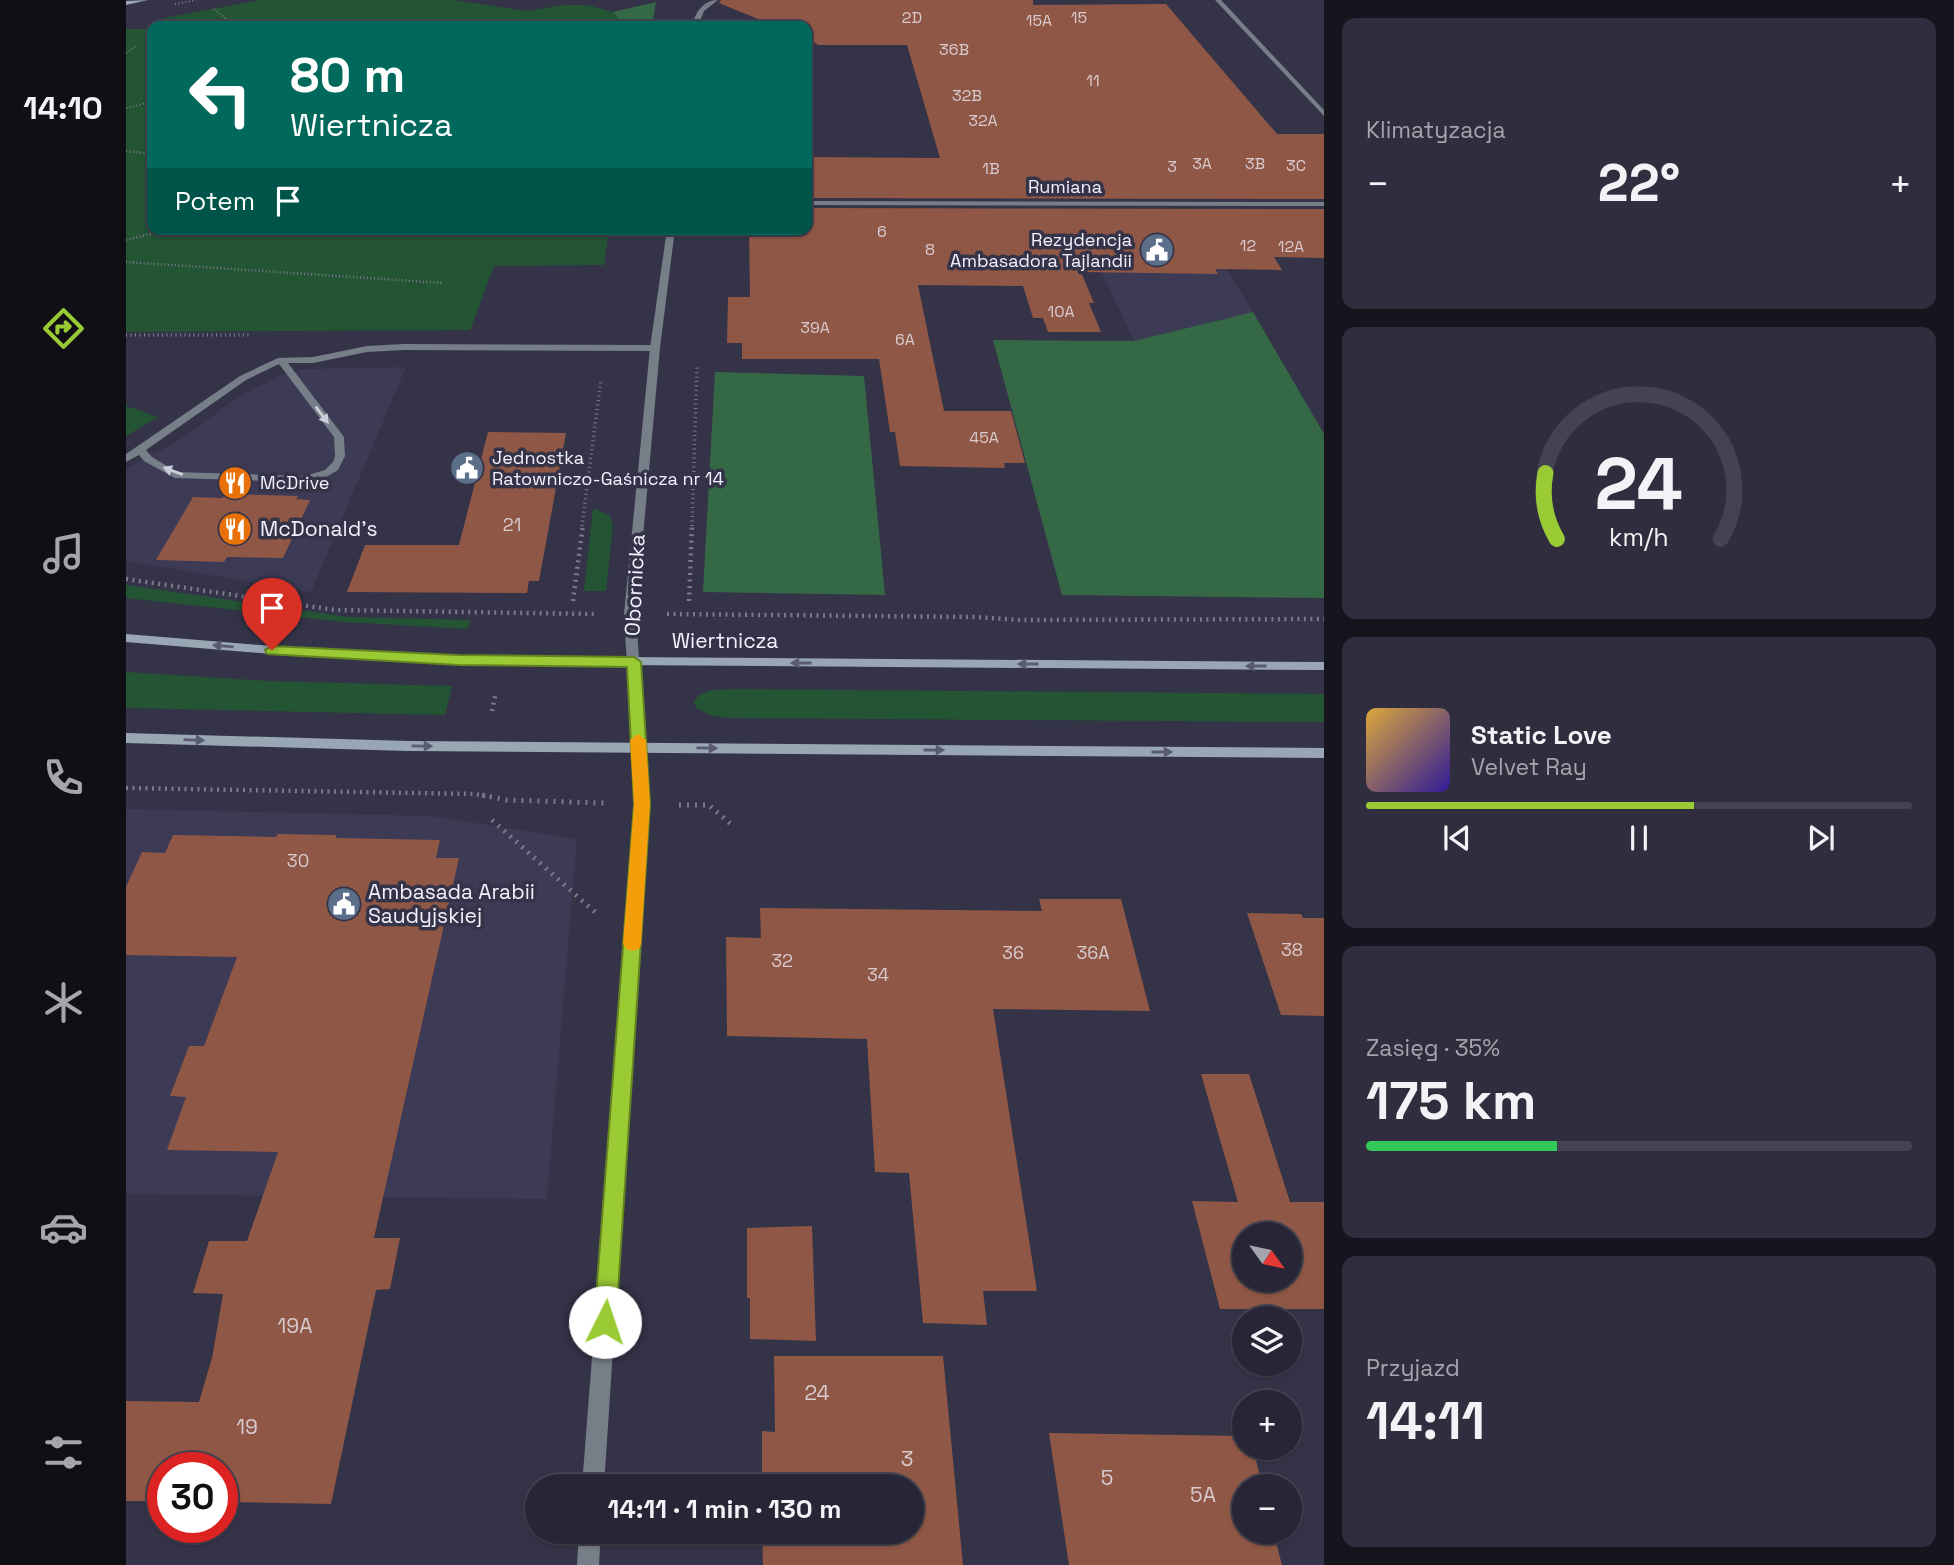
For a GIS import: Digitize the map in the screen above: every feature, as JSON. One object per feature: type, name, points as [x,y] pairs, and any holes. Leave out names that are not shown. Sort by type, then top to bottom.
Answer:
[{"type":"main road","points":[[126,3],[145,0]]},
{"type":"main road","name":"Wiertnicza","points":[[126,638],[296,653],[444,660],[1324,666]]},
{"type":"main road","points":[[126,738],[409,746],[1324,753]]},
{"type":"street","points":[[696,21],[707,4],[715,0]]},
{"type":"street","points":[[1218,0],[1324,114]]},
{"type":"street","name":"Rumiana","points":[[812,203],[1324,204]]},
{"type":"street","name":"Obornicka","points":[[594,1474],[642,804],[630,614],[655,348],[670,235]]},
{"type":"street","points":[[126,459],[243,378],[281,360],[313,360],[367,349],[404,347],[655,348]]},
{"type":"street","points":[[141,450],[148,459],[175,475],[305,479],[325,476],[338,465],[342,452],[340,437],[281,360]]},
{"type":"street","points":[[588,1565],[589,1544]]},
{"type":"path","points":[[214,9],[229,21]]},
{"type":"path","points":[[126,53],[136,46]]},
{"type":"path","points":[[126,107],[147,103]]},
{"type":"path","points":[[126,151],[147,153]]},
{"type":"path","points":[[126,240],[147,235]]},
{"type":"path","points":[[126,262],[443,283]]},
{"type":"path","points":[[688,601],[697,365]]},
{"type":"path","points":[[126,579],[335,610],[593,614]]},
{"type":"path","points":[[665,614],[974,617],[1021,620],[1324,619]]},
{"type":"path","points":[[492,715],[497,687]]},
{"type":"path","points":[[126,788],[474,794],[506,800],[588,803]]},
{"type":"path","points":[[681,805],[709,805],[734,827]]},
{"type":"path","points":[[492,820],[597,913]]},
{"type":"shaded area","points":[[1073,211],[1192,212],[1253,312],[1134,341]]},
{"type":"shaded area","points":[[406,367],[311,592],[126,561],[126,469],[178,441],[237,398],[279,376],[306,369]]},
{"type":"shaded area","points":[[126,809],[431,816],[577,839],[547,1199],[126,1194]]},
{"type":"green space","points":[[260,0],[454,0],[527,11],[563,5],[587,5],[613,12],[620,21],[159,21]]},
{"type":"green space","points":[[656,2],[653,21],[620,21],[613,12]]},
{"type":"green space","points":[[147,28],[147,235],[608,235],[604,265],[494,266],[470,330],[126,332],[126,29]]},
{"type":"green space","points":[[1253,312],[1324,434],[1324,598],[1062,595],[993,340],[1134,341]]},
{"type":"green space","points":[[715,372],[864,376],[885,595],[703,592]]},
{"type":"green space","points":[[126,406],[158,417],[126,436]]},
{"type":"green space","points":[[593,508],[610,516],[613,526],[606,591],[584,591]]},
{"type":"green space","points":[[126,585],[349,617],[470,620],[468,629],[345,622],[126,598]]},
{"type":"green space","points":[[126,672],[269,681],[452,686],[445,715],[126,708]]},
{"type":"green space","points":[[714,690],[1324,694],[1324,722],[729,718],[713,716],[696,708],[694,702],[702,694]]},
{"type":"building","points":[[721,0],[1033,0],[1033,5],[1166,4],[1277,134],[1324,134],[1324,199],[812,198],[812,157],[940,158],[907,45],[819,45],[812,42],[812,21],[763,21],[719,3]]},
{"type":"building","points":[[812,208],[1324,209],[1324,258],[1274,257],[1282,270],[1215,269],[1218,274],[1081,272],[1094,303],[1089,303],[1101,332],[1048,332],[1043,318],[1033,318],[1023,286],[918,285],[944,411],[1011,411],[1025,463],[1004,463],[1005,468],[900,466],[895,432],[890,432],[879,359],[742,359],[742,343],[727,343],[728,297],[750,297],[749,235],[812,235]]},
{"type":"building","points":[[488,432],[566,433],[539,581],[529,581],[527,593],[347,592],[365,545],[459,545]]},
{"type":"building","points":[[224,494],[298,496],[296,499],[310,500],[283,558],[227,557],[224,562],[156,560],[193,497],[223,498]]},
{"type":"building","points":[[278,834],[336,835],[336,838],[440,840],[436,858],[459,858],[374,1238],[400,1238],[390,1289],[376,1290],[331,1504],[238,1502],[238,1452],[147,1452],[147,1501],[126,1501],[126,1401],[199,1402],[212,1358],[223,1294],[193,1293],[209,1241],[247,1241],[278,1152],[167,1150],[186,1097],[170,1096],[189,1046],[204,1046],[237,957],[126,955],[126,887],[142,852],[165,853],[173,835],[276,837]]},
{"type":"building","points":[[1039,899],[1121,899],[1150,1011],[993,1009],[1037,1291],[983,1291],[987,1325],[923,1323],[909,1173],[875,1172],[867,1039],[727,1036],[726,937],[761,938],[760,908],[1042,911]]},
{"type":"building","points":[[1247,913],[1301,914],[1303,918],[1324,918],[1324,1016],[1281,1015]]},
{"type":"building","points":[[1201,1074],[1249,1074],[1290,1202],[1324,1202],[1324,1309],[1302,1309],[1302,1306],[1232,1306],[1232,1309],[1220,1309],[1192,1201],[1238,1202]]},
{"type":"building","points":[[812,1226],[816,1341],[750,1339],[747,1228]]},
{"type":"building","points":[[774,1356],[943,1356],[963,1565],[763,1565],[762,1544],[924,1544],[924,1474],[762,1474],[762,1431],[775,1432]]},
{"type":"building","points":[[1049,1433],[1232,1436],[1232,1460],[1256,1460],[1259,1474],[1232,1474],[1232,1544],[1276,1544],[1282,1565],[1069,1565]]},
{"type":"slow traffic","points":[[632,944],[642,804],[638,740]]},
{"type":"place","name":"Rezydencja Ambasadora Tajlandii","points":[[1157,250]]},
{"type":"place","name":"Jednostka Ratowniczo-Gaśnicza nr 14","points":[[467,468]]},
{"type":"place","name":"McDrive","points":[[235,483]]},
{"type":"place","name":"McDonald's","points":[[235,529]]},
{"type":"place","name":"Ambasada Arabii Saudyjskiej","points":[[344,904]]},
{"type":"route","points":[[272,650],[458,660],[634,662],[642,804],[605,1322]]}]
